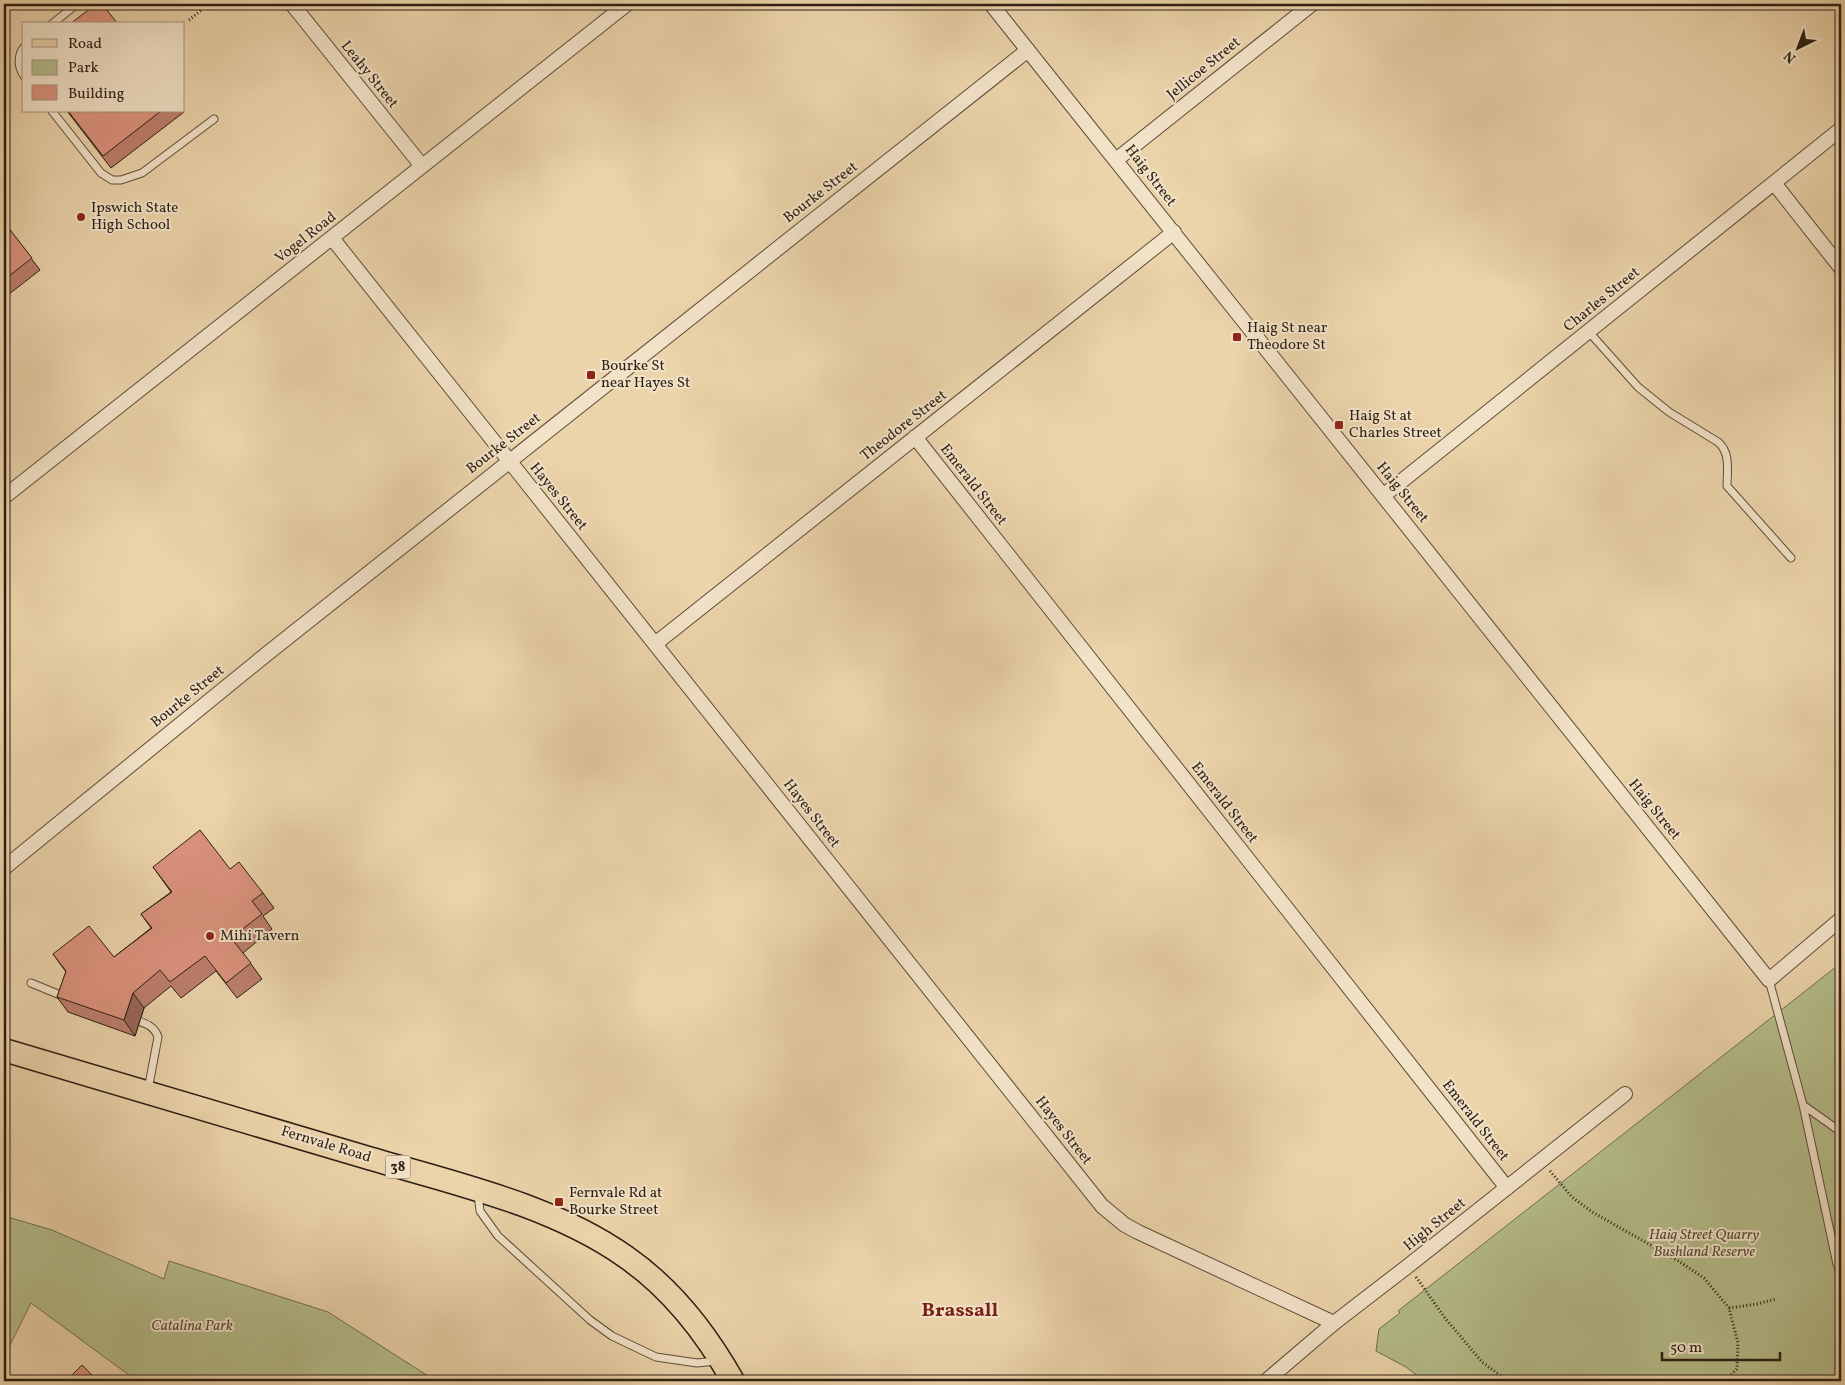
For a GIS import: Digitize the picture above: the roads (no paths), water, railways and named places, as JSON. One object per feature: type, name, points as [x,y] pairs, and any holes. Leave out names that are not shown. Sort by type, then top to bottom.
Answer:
[{"type":"main road","name":"Fernvale Road","points":[[4,1050],[478,1191],[558,1219],[626,1257],[664,1288],[699,1328],[733,1381]]},
{"type":"street","name":"Leahy Street","points":[[292,4],[422,166]]},
{"type":"street","name":"Vogel Road","points":[[4,497],[627,4]]},
{"type":"street","name":"Haig Street","points":[[991,4],[1769,980]]},
{"type":"street","name":"Jellicoe Street","points":[[1116,160],[1312,4]]},
{"type":"street","name":"Bourke Street","points":[[4,868],[268,653],[1028,50]]},
{"type":"street","name":"Charles Street","points":[[1383,496],[1841,129]]},
{"type":"street","points":[[1774,183],[1841,268]]},
{"type":"street","name":"Theodore Street","points":[[655,644],[1174,232]]},
{"type":"street","name":"Hayes Street","points":[[332,238],[1102,1206],[1125,1225],[1138,1232],[1334,1323]]},
{"type":"street","name":"Emerald Street","points":[[915,438],[1507,1188]]},
{"type":"street","points":[[1769,980],[1841,919]]},
{"type":"street","name":"High Street","points":[[1266,1381],[1334,1323],[1625,1094]]},
{"type":"lane","points":[[54,22],[77,4]]},
{"type":"lane","points":[[22,50],[19,64],[22,71]]},
{"type":"lane","points":[[53,112],[101,173],[112,180],[121,180],[142,173],[214,119]]},
{"type":"lane","points":[[1589,332],[1638,387],[1669,412],[1718,442],[1724,448],[1728,462],[1727,486],[1791,558]]},
{"type":"lane","points":[[1769,980],[1803,1105],[1837,1264],[1841,1272]]},
{"type":"lane","points":[[31,983],[74,1000]]},
{"type":"lane","points":[[121,1016],[149,1025],[156,1031],[158,1037],[148,1092]]},
{"type":"lane","points":[[1803,1105],[1841,1132]]},
{"type":"lane","points":[[478,1191],[480,1211],[498,1236],[590,1320],[612,1336],[656,1357],[697,1363],[721,1360]]},
{"type":"place","name":"Ipswich State High School","points":[[81,217]]},
{"type":"place","name":"Haig St near Theodore St","points":[[1237,337]]},
{"type":"place","name":"Bourke St near Hayes St","points":[[591,375]]},
{"type":"place","name":"Haig St at Charles Street","points":[[1339,425]]},
{"type":"place","name":"Mihi Tavern","points":[[210,936]]},
{"type":"place","name":"Fernvale Rd at Bourke Street","points":[[559,1202]]},
{"type":"district","name":"Brassall","points":[[960,1311]]},
{"type":"park label","name":"Haig Street Quarry Bushland Reserve","points":[[1704,1244]]},
{"type":"park label","name":"Catalina Park","points":[[192,1326]]}]
